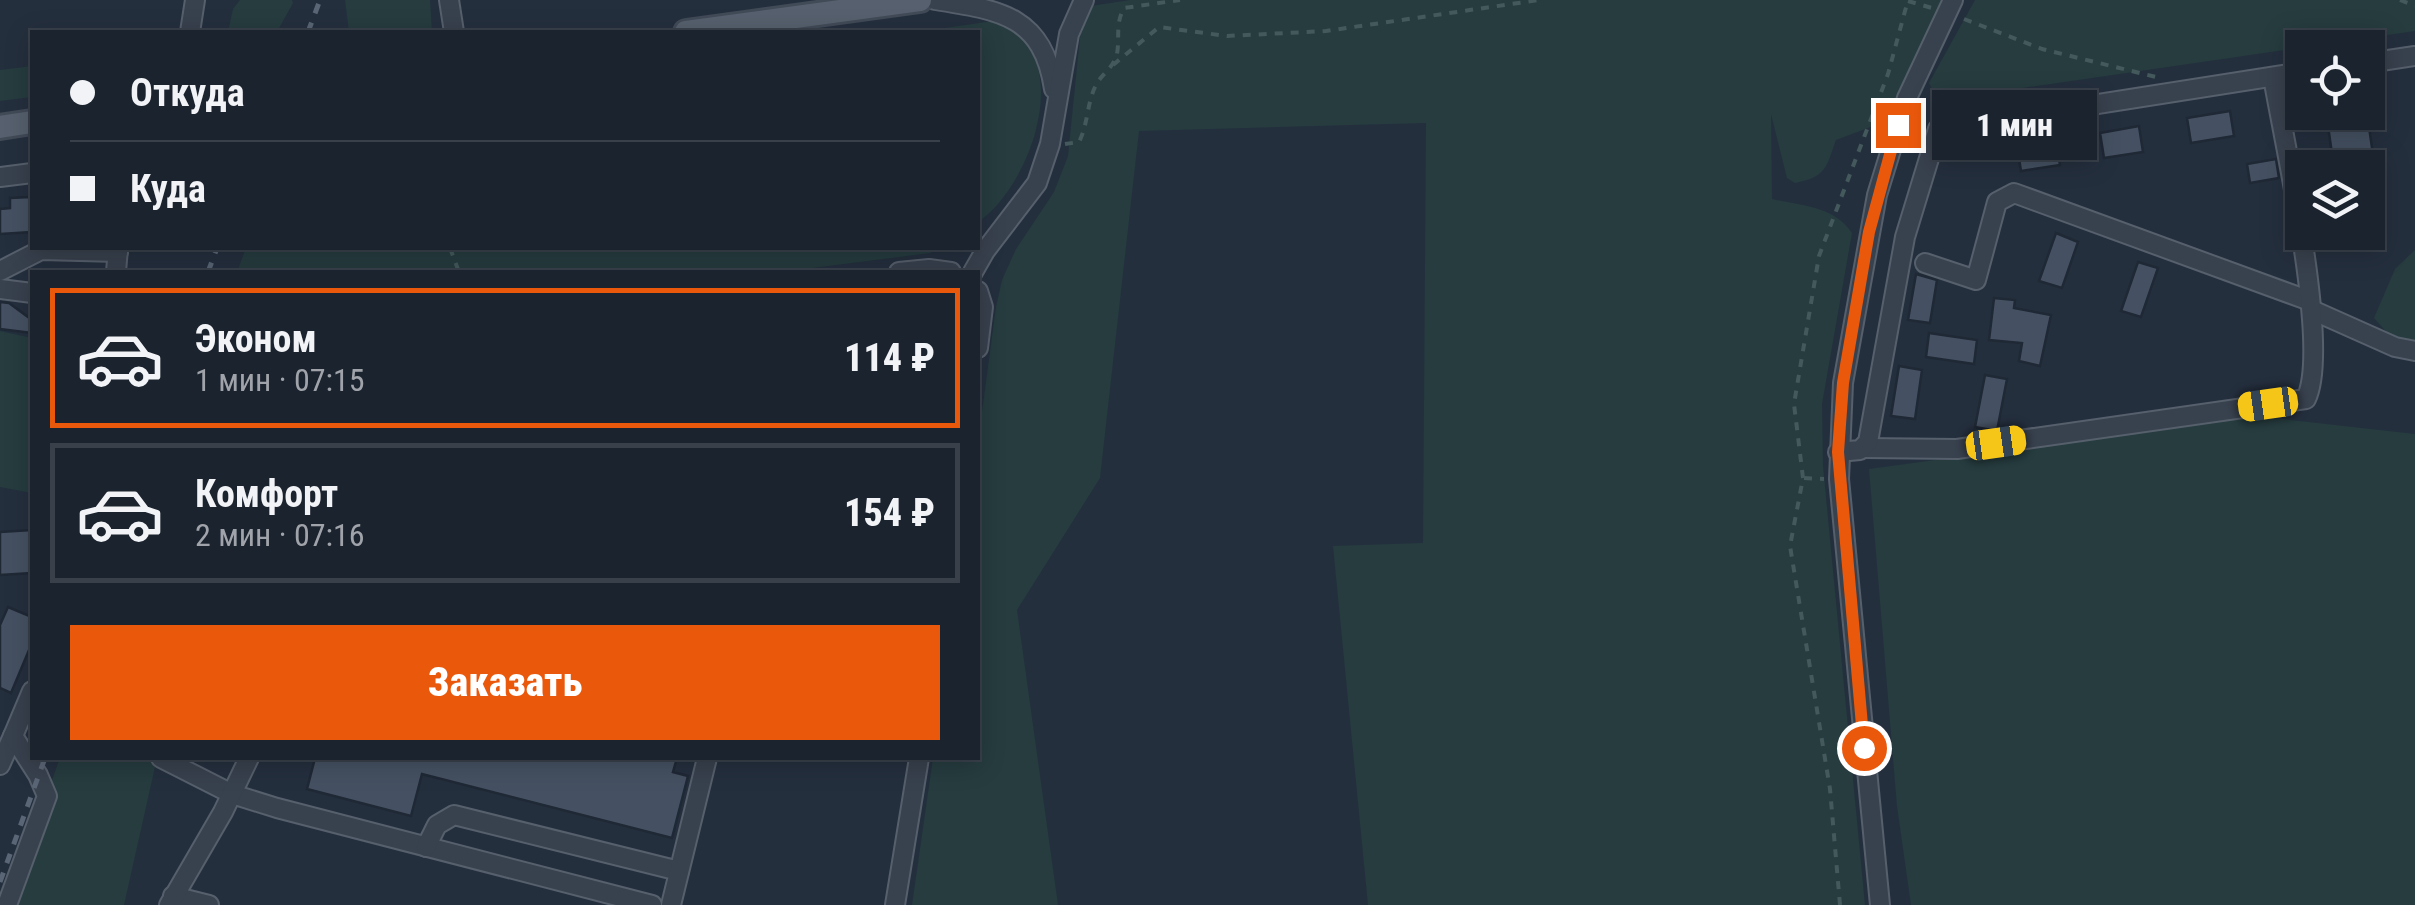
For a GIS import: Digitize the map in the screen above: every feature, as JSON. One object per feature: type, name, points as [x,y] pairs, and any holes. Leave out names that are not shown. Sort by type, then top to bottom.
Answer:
[{"type":"main road","points":[[701,30],[920,0]]},
{"type":"main road","points":[[0,126],[30,122]]},
{"type":"street","points":[[190,30],[194,0]]},
{"type":"street","points":[[449,0],[454,30]]},
{"type":"street","points":[[935,0],[1007,16],[1023,24],[1045,52],[1056,104]]},
{"type":"street","points":[[974,270],[1037,183],[1050,144],[1069,34],[1084,0]]},
{"type":"street","points":[[1880,905],[1838,452],[1843,383],[1877,195],[1907,98],[1950,6]]},
{"type":"street","points":[[2385,60],[2415,56]]},
{"type":"street","points":[[1865,448],[1905,237],[1938,129],[2285,75]]},
{"type":"street","points":[[1838,452],[1865,448],[1958,448],[2306,398],[2313,386],[2311,306],[2273,77]]},
{"type":"street","points":[[0,177],[30,174]]},
{"type":"street","points":[[1925,263],[1976,280],[1997,202],[2014,194],[2311,306],[2396,347],[2415,351]]},
{"type":"street","points":[[0,271],[41,250],[118,250]]},
{"type":"street","points":[[0,289],[29,298]]},
{"type":"street","points":[[980,297],[980,332]]},
{"type":"street","points":[[0,765],[30,696]]},
{"type":"street","points":[[7,905],[46,796],[13,736]]},
{"type":"street","points":[[165,760],[232,794],[650,905]]},
{"type":"street","points":[[209,905],[171,900],[248,760]]},
{"type":"street","points":[[671,905],[707,760]]},
{"type":"street","points":[[895,905],[920,760]]},
{"type":"street","points":[[426,847],[437,825],[454,814],[679,871]]},
{"type":"path","points":[[1114,65],[1118,50],[1116,28],[1124,8],[1180,0]]},
{"type":"path","points":[[1050,144],[1079,142],[1095,86],[1159,27],[1227,36],[1326,31],[1538,0]]},
{"type":"path","points":[[2400,0],[2415,6]]},
{"type":"path","points":[[1908,1],[1950,6],[2042,49],[2160,78]]},
{"type":"green space","points":[[240,0],[293,3],[278,30],[228,30],[233,9]]},
{"type":"green space","points":[[345,0],[430,0],[432,30],[349,30]]},
{"type":"green space","points":[[1130,0],[1943,0],[1892,119],[1836,140],[1827,164],[1813,178],[1795,183],[1787,178],[1771,114],[1772,199],[1827,212],[1852,233],[1822,404],[1823,466],[1865,905],[1368,905],[1333,546],[1423,543],[1426,123],[1139,131],[1100,478],[1017,610],[1058,905],[912,905],[933,760],[980,760],[980,427],[996,307],[1002,280],[1016,249],[1054,192],[1068,156],[1080,37],[1091,6]]},
{"type":"green space","points":[[1975,0],[2415,0],[2415,31],[2385,35],[2385,30],[2285,30],[2285,50],[1954,98],[1935,95],[1929,83]]},
{"type":"green space","points":[[993,21],[1020,36],[1034,56],[1040,80],[1035,135],[1011,186],[980,220],[980,30],[931,30]]},
{"type":"green space","points":[[30,66],[30,97],[0,101],[0,70]]},
{"type":"green space","points":[[245,250],[935,250],[797,270],[238,270]]},
{"type":"green space","points":[[2415,250],[2415,346],[2391,337],[2374,318],[2395,269]]},
{"type":"green space","points":[[0,331],[30,338],[30,493],[0,487]]},
{"type":"green space","points":[[2256,416],[2415,434],[2415,905],[1911,905],[1897,806],[1869,469]]},
{"type":"green space","points":[[59,760],[157,760],[124,905],[7,905]]},
{"type":"building","points":[[2230,111],[2234,136],[2191,143],[2187,118]]},
{"type":"building","points":[[2139,126],[2143,152],[2104,158],[2100,133]]},
{"type":"building","points":[[2329,130],[2369,130],[2372,150],[2331,150]]},
{"type":"building","points":[[2056,140],[2060,165],[2021,171],[2017,146]]},
{"type":"building","points":[[2276,159],[2279,178],[2250,183],[2247,164]]},
{"type":"building","points":[[30,197],[30,232],[0,234],[0,209],[10,208],[10,198]]},
{"type":"building","points":[[2056,233],[2078,242],[2062,288],[2039,281]]},
{"type":"building","points":[[2138,262],[2158,268],[2141,317],[2121,311]]},
{"type":"building","points":[[1916,274],[1937,280],[1930,323],[1908,320]]},
{"type":"building","points":[[1994,298],[2015,300],[2014,308],[2051,315],[2040,366],[2019,361],[2022,343],[1989,340]]},
{"type":"building","points":[[0,302],[9,303],[30,319],[30,333],[0,329]]},
{"type":"building","points":[[1929,333],[1977,340],[1974,364],[1926,357]]},
{"type":"building","points":[[1899,366],[1922,370],[1915,419],[1891,416]]},
{"type":"building","points":[[1985,375],[2007,379],[1997,431],[1975,427]]},
{"type":"building","points":[[30,530],[30,573],[0,575],[0,532]]},
{"type":"building","points":[[8,607],[30,616],[30,648],[11,693],[0,688],[0,625]]},
{"type":"building","points":[[314,760],[676,760],[673,772],[688,776],[672,838],[422,774],[411,816],[307,789]]},
{"type":"railway","points":[[309,30],[320,0]]},
{"type":"railway","points":[[209,270],[216,250]]},
{"type":"railway","points":[[0,882],[44,760]]},
{"type":"route","points":[[1864,748],[1838,452],[1843,383],[1869,232],[1898,125]]}]
